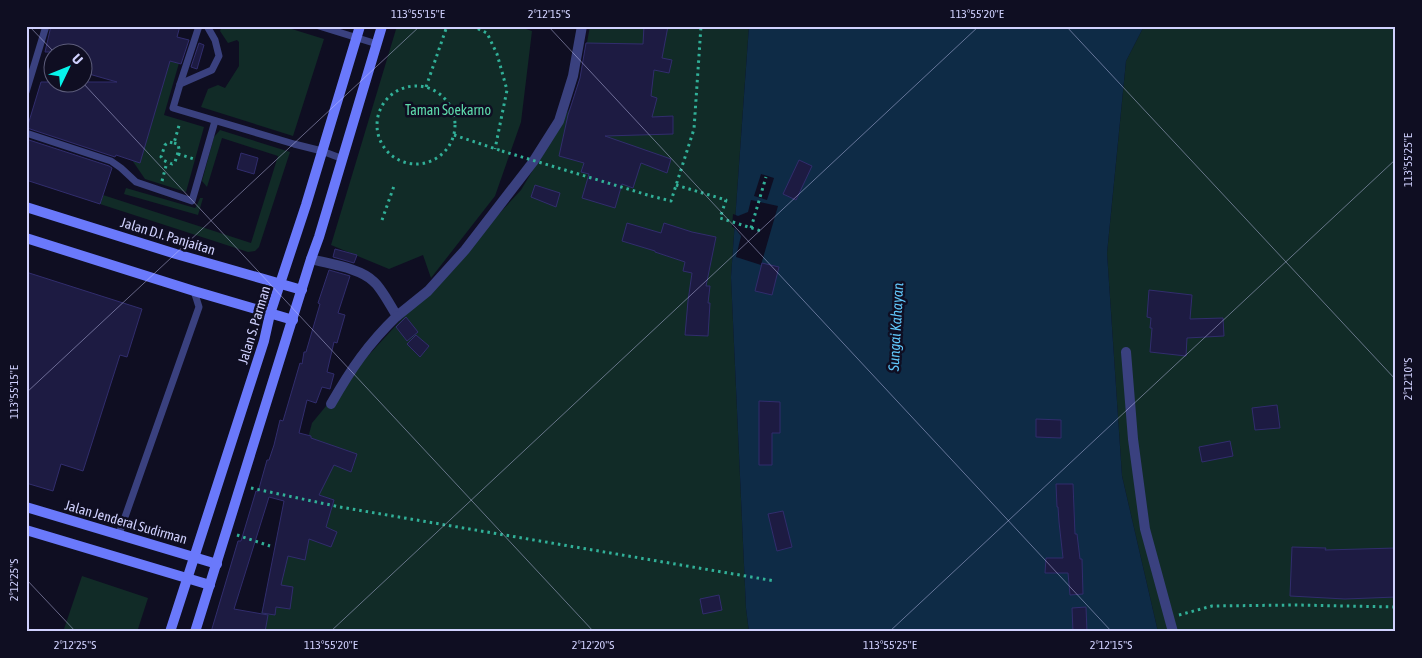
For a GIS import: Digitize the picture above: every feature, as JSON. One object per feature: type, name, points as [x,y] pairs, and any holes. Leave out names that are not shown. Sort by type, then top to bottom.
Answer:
[{"type":"main road","name":"Jalan S. Parman","points":[[170,632],[258,360],[270,314],[281,285],[360,26]]},
{"type":"main road","points":[[196,632],[382,26]]},
{"type":"main road","name":"Jalan D.I. Panjaitan","points":[[26,207],[176,254],[302,290]]},
{"type":"main road","points":[[26,238],[293,320]]},
{"type":"main road","name":"Jalan Jenderal Sudirman","points":[[26,507],[217,564]]},
{"type":"main road","points":[[26,530],[210,585]]},
{"type":"street","points":[[331,404],[365,350],[397,316],[428,291],[465,250],[533,162],[559,122],[574,76],[582,26]]},
{"type":"street","points":[[311,259],[368,276],[374,281],[397,316]]},
{"type":"street","points":[[1126,352],[1134,439],[1146,529],[1173,632]]},
{"type":"lane","points":[[26,92],[46,26]]},
{"type":"lane","points":[[199,26],[173,108],[322,151],[342,159]]},
{"type":"lane","points":[[180,84],[212,70],[219,56],[215,40],[207,26]]},
{"type":"lane","points":[[319,26],[377,44]]},
{"type":"lane","points":[[26,132],[111,161],[136,182],[192,202],[215,121]]},
{"type":"lane","points":[[120,534],[199,308],[194,291]]},
{"type":"path","points":[[426,87],[447,26]]},
{"type":"path","points":[[472,26],[486,33],[497,54],[507,90],[495,149]]},
{"type":"path","points":[[454,135],[502,152],[670,201],[694,129],[701,26]]},
{"type":"path","points":[[406,87],[426,87],[439,94],[450,105],[454,115],[454,135],[444,152],[436,158],[417,164],[407,163],[389,153],[383,145],[379,135],[379,115],[382,106],[396,91],[406,87]]},
{"type":"path","points":[[174,143],[184,112]]},
{"type":"path","points":[[169,142],[174,143],[178,144],[179,149],[175,162],[172,164],[161,157],[165,145],[169,142]]},
{"type":"path","points":[[159,190],[167,162]]},
{"type":"path","points":[[751,228],[766,177]]},
{"type":"path","points":[[676,185],[726,200],[720,218],[761,231]]},
{"type":"path","points":[[382,220],[394,186]]},
{"type":"path","points":[[242,486],[340,507],[775,581]]},
{"type":"path","points":[[236,535],[270,546]]},
{"type":"path","points":[[1169,618],[1212,606],[1396,607]]},
{"type":"green space","points":[[222,26],[282,26],[324,39],[293,136],[201,107],[208,89],[218,85],[225,88],[239,66],[239,42],[237,40],[228,43],[220,31]]},
{"type":"green space","name":"Taman Soekarno","points":[[397,26],[517,26],[532,31],[521,122],[495,196],[431,278],[423,255],[389,269],[331,245]]},
{"type":"green space","points":[[590,26],[749,26],[731,277],[746,608],[749,632],[256,632],[312,423],[365,359],[521,190],[577,96]]},
{"type":"green space","points":[[1144,26],[1396,26],[1396,632],[1158,632],[1122,476],[1107,253],[1126,61]]},
{"type":"green space","points":[[170,61],[179,63],[164,115],[204,127],[186,192],[145,179],[132,160]]},
{"type":"green space","points":[[220,130],[290,152],[259,247],[255,251],[248,252],[100,204],[103,195],[251,243],[278,156],[222,138],[207,187],[202,181],[214,137]]},
{"type":"green space","points":[[126,188],[195,208],[200,198],[203,198],[198,215],[124,194]]},
{"type":"green space","points":[[82,576],[148,598],[137,632],[63,632]]},
{"type":"water","name":"Sungai Kahayan","points":[[749,26],[1144,26],[1126,61],[1107,253],[1122,476],[1158,632],[749,632],[746,608],[731,277]]},
{"type":"pier","points":[[761,174],[774,178],[767,200],[754,196]]},
{"type":"pier","points":[[751,200],[778,206],[761,265],[736,257],[741,236],[732,227],[733,214],[738,216],[748,212]]},
{"type":"building","points":[[51,26],[180,26],[177,37],[189,40],[181,64],[170,61],[140,163],[116,155],[115,157],[27,128],[41,82],[42,92],[92,92],[92,82],[117,82],[92,75],[92,42],[47,42]]},
{"type":"building","points":[[644,26],[668,26],[662,58],[672,60],[669,73],[654,70],[651,96],[657,98],[652,117],[673,116],[673,134],[605,136],[671,159],[667,173],[641,163],[633,188],[622,184],[615,208],[582,198],[589,174],[581,172],[584,163],[559,156],[568,115],[580,78],[586,43],[643,44]]},
{"type":"building","points":[[199,43],[204,45],[197,69],[191,67]]},
{"type":"building","points":[[26,139],[112,168],[100,204],[26,180]]},
{"type":"building","points":[[241,153],[258,158],[254,174],[237,169]]},
{"type":"building","points":[[799,160],[812,166],[796,200],[783,194]]},
{"type":"building","points":[[535,185],[560,193],[556,207],[531,197]]},
{"type":"building","points":[[627,223],[661,233],[664,223],[716,237],[706,286],[710,286],[708,336],[685,335],[692,273],[683,271],[685,262],[622,241]]},
{"type":"building","points":[[335,249],[357,255],[354,263],[333,257]]},
{"type":"building","points":[[762,263],[779,267],[772,295],[755,291]]},
{"type":"building","points":[[329,270],[350,276],[338,313],[345,315],[337,343],[334,342],[327,372],[334,374],[330,389],[322,387],[316,403],[307,400],[299,433],[357,454],[351,472],[334,465],[319,495],[334,500],[326,527],[337,532],[331,547],[309,539],[305,560],[288,556],[281,585],[293,587],[290,609],[276,607],[275,615],[262,613],[284,501],[269,497],[234,609],[268,615],[265,632],[211,632],[238,541],[241,541],[256,491],[258,492],[267,460],[269,460],[274,445],[280,420],[283,421],[300,363],[302,364],[304,352],[306,352],[320,304],[318,303]]},
{"type":"building","points":[[26,272],[142,309],[127,357],[120,355],[83,471],[61,464],[53,491],[26,483]]},
{"type":"building","points":[[1149,290],[1192,295],[1190,319],[1223,318],[1224,336],[1187,338],[1186,356],[1150,352],[1152,328],[1150,328],[1151,318],[1147,317]]},
{"type":"building","points":[[406,317],[418,332],[407,341],[396,327]]},
{"type":"building","points":[[416,335],[429,346],[420,357],[407,344]]},
{"type":"building","points":[[759,401],[780,402],[780,433],[772,433],[772,465],[759,465]]},
{"type":"building","points":[[1277,405],[1280,428],[1255,430],[1252,408]]},
{"type":"building","points":[[1036,419],[1061,420],[1061,438],[1036,437]]},
{"type":"building","points":[[1230,441],[1233,456],[1202,462],[1199,447]]},
{"type":"building","points":[[1056,484],[1073,484],[1075,534],[1077,534],[1080,559],[1082,559],[1083,594],[1070,595],[1068,573],[1045,573],[1046,558],[1063,558]]},
{"type":"building","points":[[783,511],[792,547],[777,551],[768,514]]},
{"type":"building","points":[[1292,547],[1326,548],[1325,550],[1396,548],[1396,597],[1345,599],[1290,596]]},
{"type":"building","points":[[719,595],[722,610],[703,614],[700,599]]},
{"type":"building","points":[[1086,607],[1087,632],[1073,632],[1072,608]]}]
